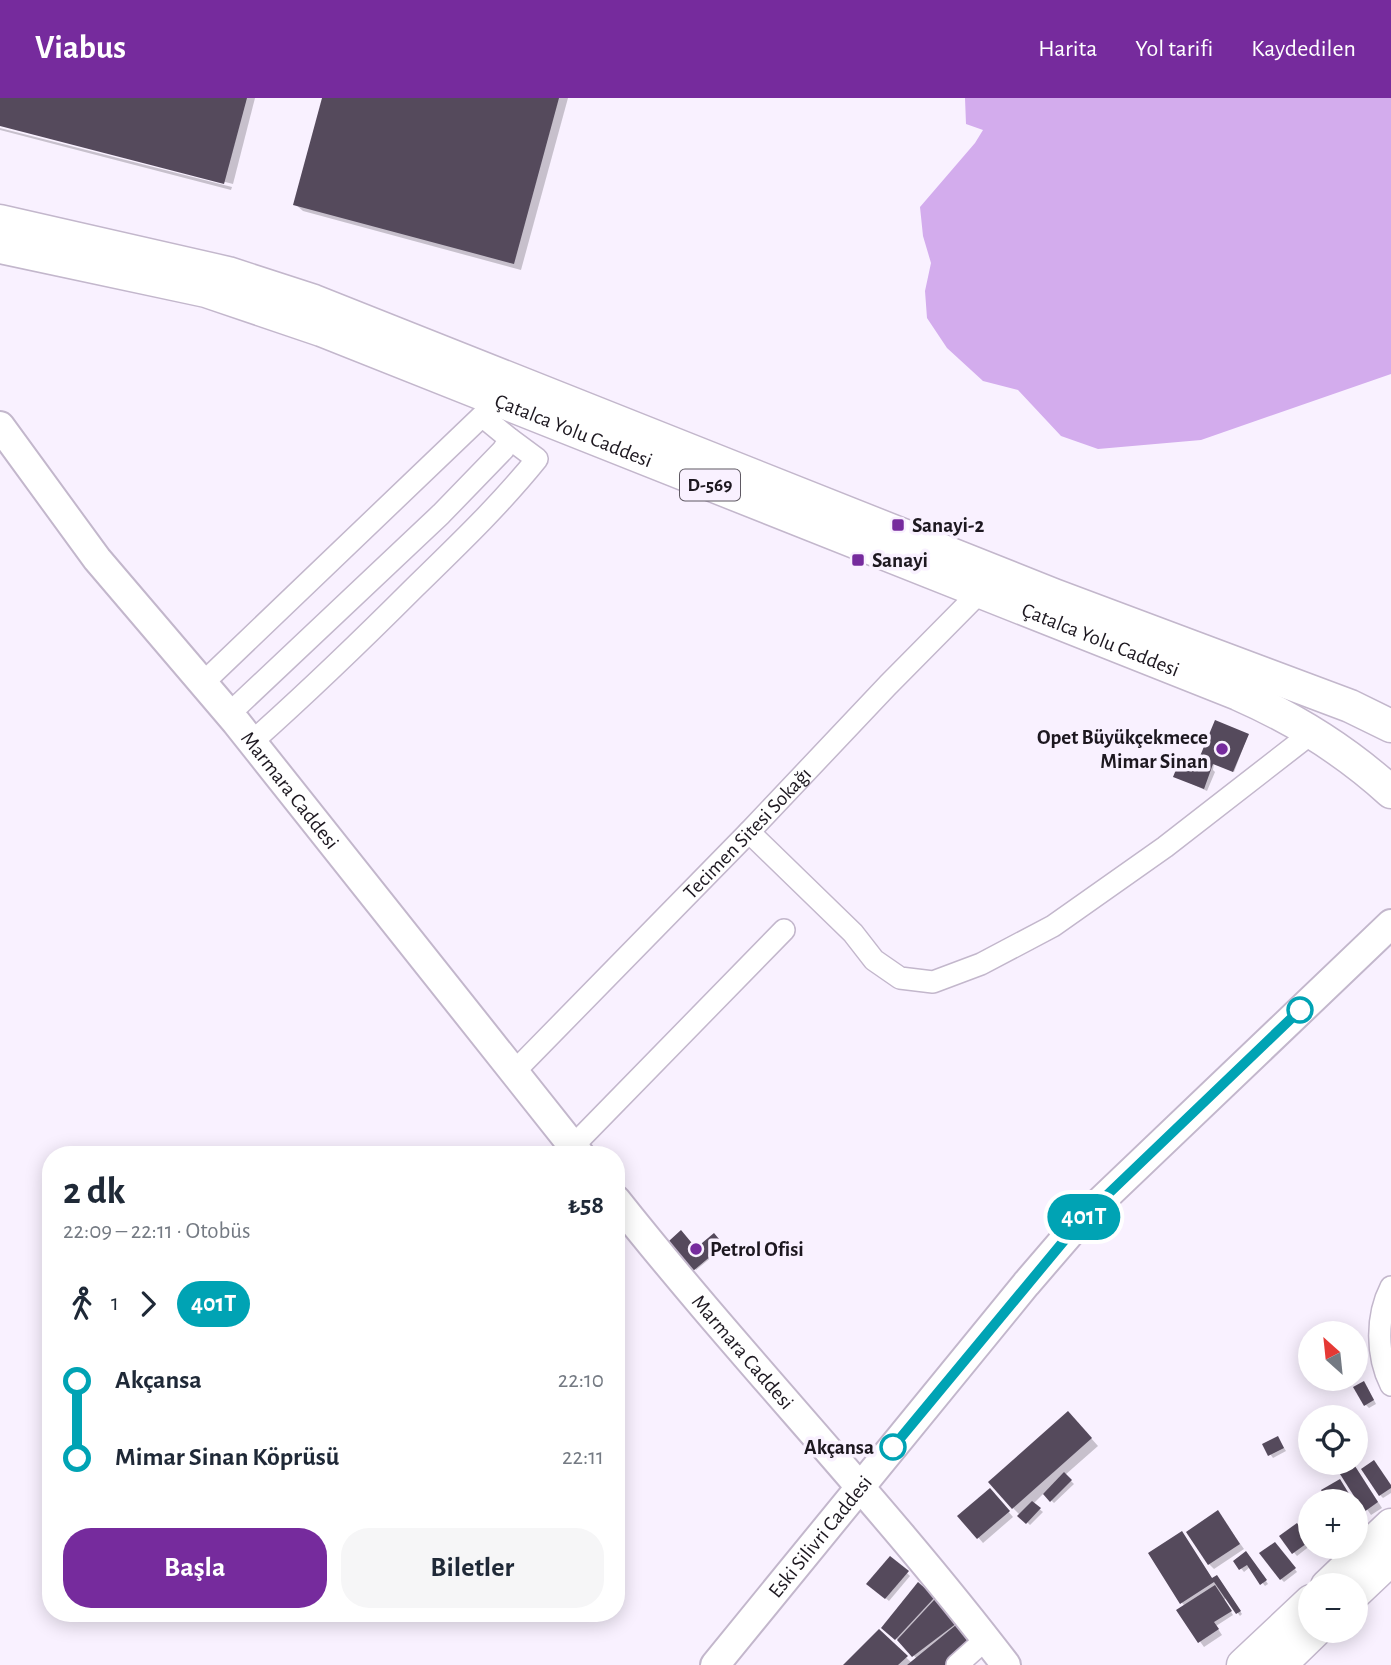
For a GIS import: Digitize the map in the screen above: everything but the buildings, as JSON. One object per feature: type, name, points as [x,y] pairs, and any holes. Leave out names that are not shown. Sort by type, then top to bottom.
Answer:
[{"type":"highway","name":"Çatalca Yolu Caddesi","points":[[0,220],[228,273],[314,301],[1054,595],[1350,706],[1391,726]]},
{"type":"highway","name":"Çatalca Yolu Caddesi","points":[[0,247],[206,291],[261,308],[1238,694],[1313,732],[1346,754],[1391,792]]},
{"type":"highway","points":[[1341,1573],[1391,1525]]},
{"type":"highway","points":[[1368,1581],[1391,1559]]},
{"type":"highway","points":[[1243,1665],[1298,1613]]},
{"type":"highway","points":[[1280,1665],[1303,1643]]},
{"type":"main road","name":"Marmara Caddesi","points":[[0,426],[97,559],[252,742],[572,1146]]},
{"type":"main road","name":"Eski Silivri Caddesi","points":[[715,1665],[1082,1219],[1391,924]]},
{"type":"main road","name":"Marmara Caddesi","points":[[625,1211],[695,1297],[860,1487],[1006,1665]]},
{"type":"street","points":[[203,683],[482,416],[537,459],[458,546],[330,671],[252,742]]},
{"type":"street","points":[[229,714],[441,514],[503,450],[510,439]]},
{"type":"street","name":"Tecimen Sitesi Sokağı","points":[[514,1072],[750,832],[981,591]]},
{"type":"street","points":[[750,832],[853,933],[874,960],[900,978],[933,982],[981,964],[1053,926],[1165,847],[1313,732]]},
{"type":"street","points":[[581,1146],[784,930]]},
{"type":"street","points":[[1391,1287],[1384,1301],[1380,1321],[1382,1360],[1391,1385]]},
{"type":"street","points":[[957,1665],[986,1639]]},
{"type":"shaded area","points":[[965,98],[1391,98],[1391,374],[1201,440],[1098,449],[1061,436],[1018,390],[983,381],[947,348],[927,318],[925,291],[931,263],[923,236],[920,207],[983,130],[966,124]]},
{"type":"bus line","name":"401T","points":[[893,1447],[1082,1219],[1300,1010]]},
{"type":"place","name":"Sanayi-2","points":[[898,525]]},
{"type":"place","name":"Sanayi","points":[[858,560]]},
{"type":"place","name":"Opet Büyükçekmece Mimar Sinan","points":[[1222,749]]},
{"type":"place","name":"Petrol Ofisi","points":[[696,1249]]},
{"type":"place","name":"Akçansa","points":[[893,1447]]}]
